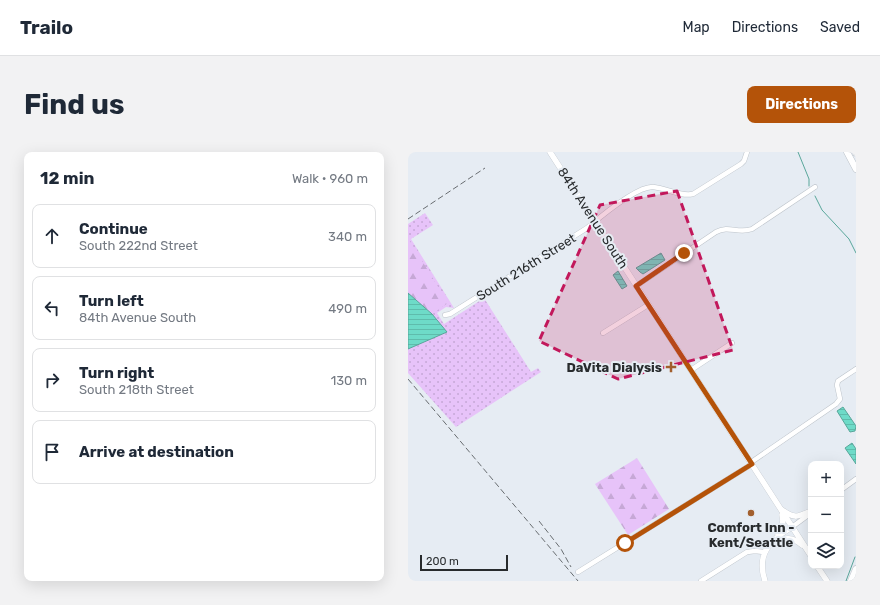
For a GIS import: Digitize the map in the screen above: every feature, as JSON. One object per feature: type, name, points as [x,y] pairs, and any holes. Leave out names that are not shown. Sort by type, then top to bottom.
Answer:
[{"type":"highway","points":[[845,152],[854,166]]},
{"type":"highway","points":[[851,581],[856,569]]},
{"type":"main road","name":"84th Avenue South","points":[[550,152],[807,550]]},
{"type":"main road","points":[[780,508],[792,517],[808,513]]},
{"type":"main road","points":[[766,581],[762,566],[764,552],[782,528],[784,522],[780,508]]},
{"type":"main road","points":[[773,540],[792,527]]},
{"type":"main road","points":[[768,546],[781,539],[790,538],[799,542],[807,550]]},
{"type":"main road","points":[[819,569],[827,581]]},
{"type":"street","name":"South 216th Street","points":[[445,315],[450,314],[587,228],[605,213],[643,189],[654,187],[685,195],[693,194],[741,164],[747,152]]},
{"type":"street","points":[[636,286],[716,232],[725,228],[742,231],[752,229],[816,187]]},
{"type":"street","points":[[603,333],[648,305]]},
{"type":"street","points":[[691,370],[732,343]]},
{"type":"street","points":[[578,572],[751,464],[836,404],[840,398],[837,385],[838,381],[856,369]]},
{"type":"street","points":[[844,488],[856,479]]},
{"type":"street","points":[[792,527],[808,514]]},
{"type":"street","points":[[701,581],[745,553],[755,551],[764,552]]},
{"type":"highlighted area","points":[[677,191],[733,350],[618,379],[539,341],[600,205]]},
{"type":"green space","points":[[425,213],[433,225],[411,239],[454,308],[446,307],[437,313],[444,324],[484,298],[531,372],[538,368],[541,372],[456,427],[408,373],[408,224]]},
{"type":"green space","points":[[408,238],[448,303],[432,314],[408,293]]},
{"type":"green space","points":[[637,458],[669,509],[628,535],[595,484]]},
{"type":"shaded area","points":[[661,253],[665,260],[643,274],[636,268]]},
{"type":"shaded area","points":[[618,271],[627,286],[622,289],[613,275]]},
{"type":"shaded area","points":[[408,293],[432,314],[447,332],[408,349]]},
{"type":"shaded area","points":[[843,407],[856,426],[855,431],[850,432],[837,411]]},
{"type":"shaded area","points":[[852,443],[856,449],[856,464],[845,448]]},
{"type":"waterway","points":[[798,152],[809,179],[809,186]]},
{"type":"waterway","points":[[815,196],[822,210],[849,239],[856,253]]},
{"type":"waterway","points":[[846,581],[855,557]]},
{"type":"railway","points":[[408,219],[485,168]]},
{"type":"railway","points":[[408,379],[578,581]]},
{"type":"railway","points":[[539,521],[561,549],[571,567]]},
{"type":"place","name":"DaVita Dialysis","points":[[671,367]]},
{"type":"place","name":"Comfort Inn - Kent/Seattle","points":[[751,513]]},
{"type":"route","points":[[625,543],[752,464],[636,286],[684,253]]}]
